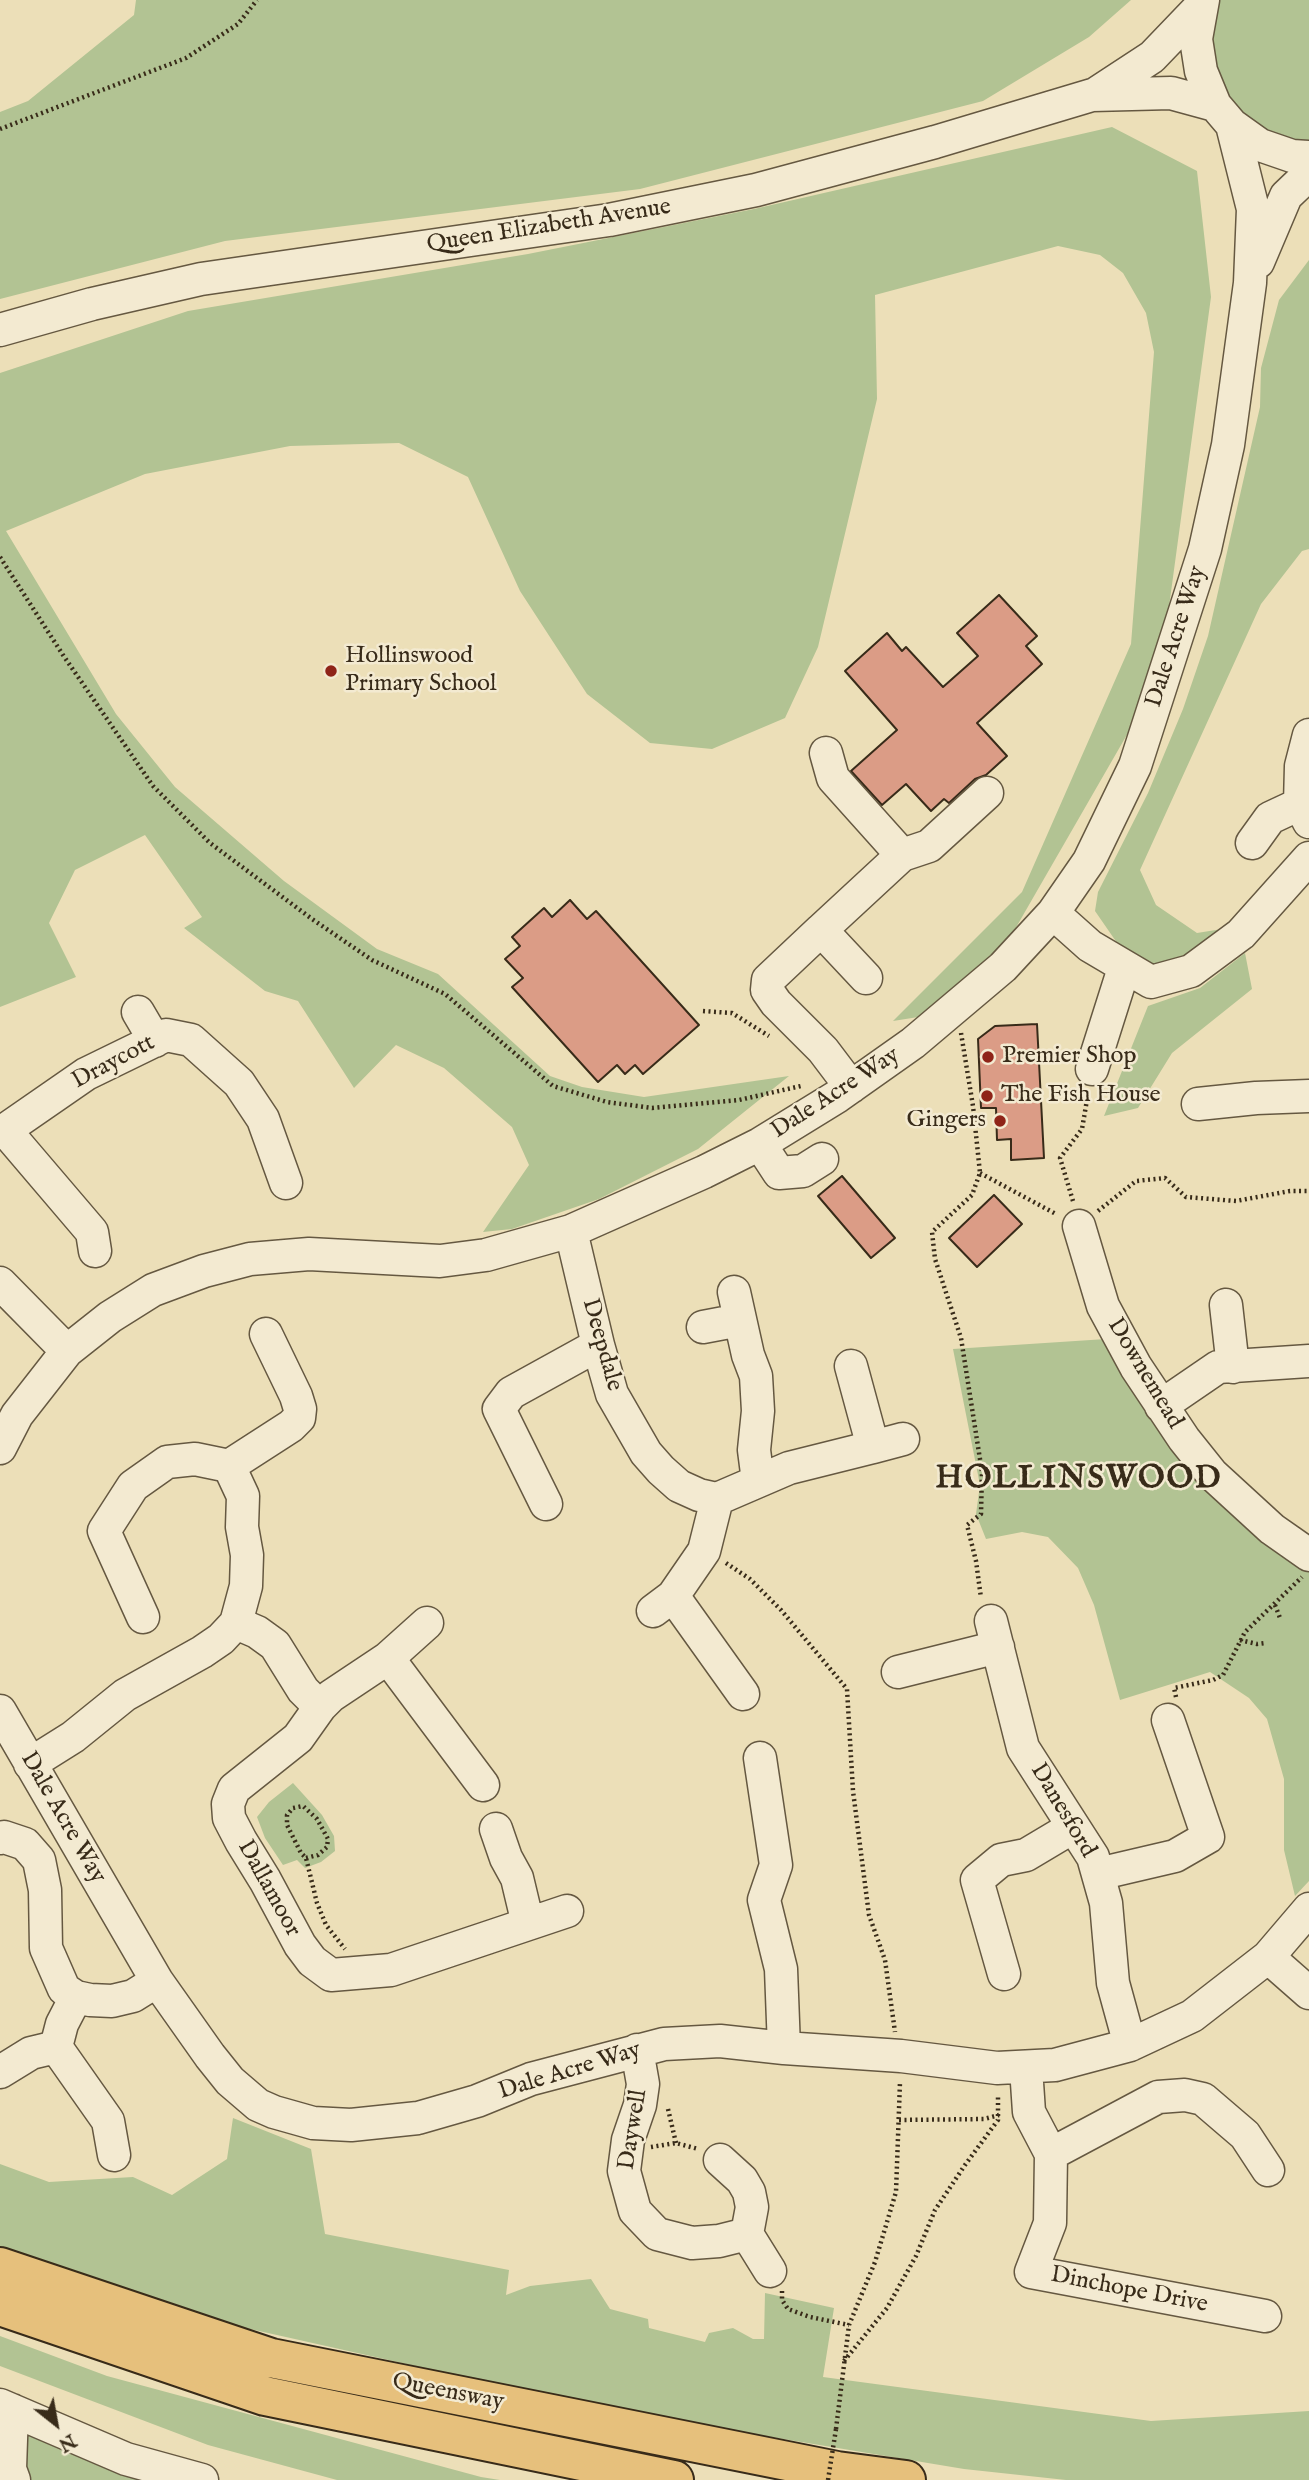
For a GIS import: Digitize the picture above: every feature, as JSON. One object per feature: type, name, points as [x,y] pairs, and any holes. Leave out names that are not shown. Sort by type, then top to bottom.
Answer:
[{"type":"highway","name":"Queensway","points":[[0,2267],[271,2358],[837,2471],[906,2480]]},
{"type":"highway","name":"Queensway","points":[[0,2306],[265,2396],[674,2480]]},
{"type":"street","name":"Queen Elizabeth Avenue","points":[[1092,95],[1152,57],[1202,3]]},
{"type":"street","name":"Dale Acre Way","points":[[0,1448],[17,1415],[67,1351],[110,1317],[153,1290],[204,1271],[250,1259],[309,1254],[440,1261],[486,1255],[571,1230],[704,1172],[760,1144],[845,1091],[951,1013],[1003,967],[1053,913],[1089,861],[1135,766],[1196,576],[1228,445],[1250,283],[1253,209],[1224,115],[1201,71],[1196,39],[1202,3]]},
{"type":"street","name":"Queen Elizabeth Avenue","points":[[0,330],[92,304],[201,279],[609,220],[756,190],[935,142],[1092,95],[1171,93],[1224,115]]},
{"type":"street","points":[[1224,115],[1260,145],[1292,156],[1309,157]]},
{"type":"street","name":"Dale Acre Way","points":[[1250,283],[1286,196],[1309,174]]},
{"type":"street","points":[[1252,843],[1270,818],[1304,813],[1301,766],[1309,735]]},
{"type":"street","points":[[827,753],[833,778],[902,855]]},
{"type":"street","points":[[845,1091],[834,1063],[776,1003],[767,990],[768,980],[902,855],[929,846],[987,793]]},
{"type":"street","points":[[1053,913],[1090,946],[1151,982],[1191,971],[1241,934],[1309,858]]},
{"type":"street","points":[[821,930],[866,978]]},
{"type":"street","points":[[1092,1069],[1124,968]]},
{"type":"street","points":[[138,1012],[155,1041]]},
{"type":"street","name":"Draycott","points":[[3,1130],[86,1074],[166,1035],[191,1040],[239,1083],[263,1119],[286,1183]]},
{"type":"street","points":[[1198,1104],[1309,1096]]},
{"type":"street","points":[[3,1130],[92,1232],[95,1251]]},
{"type":"street","points":[[760,1144],[779,1172],[803,1171],[822,1158]]},
{"type":"street","name":"Downemead","points":[[1079,1226],[1103,1306],[1136,1367],[1184,1439],[1212,1474],[1272,1529],[1309,1555]]},
{"type":"street","name":"Deepdale","points":[[571,1230],[612,1394],[646,1453],[680,1486],[699,1495],[718,1499]]},
{"type":"street","points":[[0,1283],[67,1351]]},
{"type":"street","points":[[1226,1305],[1233,1367]]},
{"type":"street","points":[[703,1327],[737,1306],[747,1355],[756,1376],[758,1395],[754,1451],[758,1481]]},
{"type":"street","points":[[143,1617],[104,1531],[133,1486],[167,1462],[195,1459],[229,1466],[299,1418],[300,1409],[266,1334]]},
{"type":"street","points":[[547,1504],[499,1409],[511,1393],[598,1345]]},
{"type":"street","points":[[1161,1406],[1218,1367],[1309,1361]]},
{"type":"street","points":[[743,1694],[663,1604],[704,1551],[718,1499],[789,1468],[888,1443],[865,1415],[851,1366]]},
{"type":"street","points":[[30,1763],[73,1737],[125,1695],[202,1652],[221,1639],[236,1623],[246,1586],[247,1555],[242,1527],[243,1496],[229,1466]]},
{"type":"street","points":[[236,1623],[257,1632],[275,1645],[303,1690],[320,1707]]},
{"type":"street","name":"Dallamoor","points":[[427,1623],[388,1658],[331,1696],[298,1738],[234,1789],[228,1804],[229,1818],[299,1945],[312,1961],[331,1975],[391,1970],[567,1911]]},
{"type":"street","points":[[898,1672],[995,1634]]},
{"type":"street","name":"Danesford","points":[[995,1634],[1023,1748],[1093,1857],[1106,1903],[1113,1983],[1130,2045]]},
{"type":"street","points":[[388,1658],[483,1784]]},
{"type":"street","name":"Dale Acre Way","points":[[0,1711],[157,1981],[230,2081],[258,2105],[313,2123],[351,2125],[418,2118],[477,2101],[531,2079],[664,2045],[720,2041],[901,2056],[997,2068],[1026,2068],[1088,2058],[1130,2045],[1192,2016],[1268,1957],[1309,1909]]},
{"type":"street","points":[[1098,1874],[1175,1856],[1208,1837],[1168,1720]]},
{"type":"street","points":[[760,1759],[776,1865],[764,1900],[781,1969],[783,2048]]},
{"type":"street","points":[[1004,1974],[976,1880],[1001,1860],[1026,1856],[1073,1827]]},
{"type":"street","points":[[496,1829],[506,1858],[517,1878],[528,1924]]},
{"type":"street","points":[[0,1838],[25,1844],[39,1860],[45,1890],[46,1948],[64,1989],[76,1997],[111,2001],[133,1996],[157,1981]]},
{"type":"street","points":[[1268,1957],[1309,1993]]},
{"type":"street","points":[[0,2072],[44,2050],[76,1997]]},
{"type":"street","points":[[44,2050],[108,2121],[114,2155]]},
{"type":"street","name":"Daywell","points":[[637,2050],[643,2084],[624,2171],[635,2211],[657,2234],[692,2243],[719,2241],[747,2234]]},
{"type":"street","name":"Dinchope Drive","points":[[1026,2068],[1013,2113],[1051,2154],[1050,2223],[1031,2272],[1265,2316]]},
{"type":"street","points":[[1051,2154],[1158,2097],[1185,2095],[1203,2099],[1245,2135],[1268,2169]]},
{"type":"street","points":[[720,2161],[741,2179],[749,2192],[752,2207],[747,2234],[770,2270]]},
{"type":"street","points":[[14,2480],[10,2469],[6,2408],[130,2469],[202,2480]]},
{"type":"path","points":[[0,128],[186,58],[237,24],[257,0]]},
{"type":"path","points":[[0,557],[153,786],[210,843],[372,960],[445,994],[553,1086],[607,1102],[652,1108],[740,1100],[806,1085],[845,1091]]},
{"type":"path","points":[[703,1011],[732,1013],[775,1041]]},
{"type":"path","points":[[951,1013],[964,1038],[980,1173],[972,1195],[932,1232],[935,1259],[961,1338],[976,1425],[982,1472],[981,1514],[967,1525],[976,1561],[981,1601],[995,1634]]},
{"type":"path","points":[[1079,1226],[1071,1188],[1060,1158],[1082,1129],[1092,1069]]},
{"type":"path","points":[[980,1173],[1079,1226]]},
{"type":"path","points":[[1079,1226],[1136,1181],[1166,1178],[1185,1197],[1236,1201],[1290,1191],[1309,1191]]},
{"type":"path","points":[[1168,1720],[1179,1711],[1174,1688],[1213,1680],[1223,1675],[1240,1640],[1309,1568]]},
{"type":"path","points":[[750,1580],[781,1610],[847,1689],[853,1791],[869,1915],[885,1960],[890,2006],[901,2056],[896,2192],[875,2262],[849,2325],[840,2408],[828,2480]]},
{"type":"path","points":[[1275,1605],[1280,1618]]},
{"type":"path","points":[[1240,1640],[1265,1643]]},
{"type":"path","points":[[306,1858],[318,1855],[327,1847],[328,1839],[317,1819],[303,1806],[293,1808],[287,1815],[287,1825],[300,1853],[306,1858],[317,1903],[326,1925],[345,1947],[346,1960],[354,1963],[355,1974]]},
{"type":"path","points":[[899,2120],[984,2119],[1013,2113]]},
{"type":"path","points":[[844,2362],[887,2308],[916,2256],[935,2210],[998,2120],[1013,2113]]},
{"type":"path","points":[[627,2151],[676,2143],[696,2148],[720,2161]]},
{"type":"path","points":[[770,2270],[782,2286],[782,2300],[788,2309],[810,2317],[849,2325]]},
{"type":"green space","points":[[136,0],[1131,0],[1089,37],[983,101],[640,189],[225,241],[0,299],[0,112],[28,101],[134,15]]},
{"type":"green space","points":[[1216,0],[1309,0],[1309,144],[1266,134],[1238,114],[1219,87],[1208,51]]},
{"type":"green space","points":[[1112,127],[1197,171],[1211,297],[1168,614],[1132,726],[1003,950],[931,1015],[893,1021],[1022,892],[1131,644],[1154,352],[1146,313],[1123,273],[1100,255],[1058,246],[875,295],[877,399],[818,647],[785,718],[712,749],[650,743],[587,694],[520,591],[468,477],[399,443],[290,446],[145,474],[6,531],[116,714],[175,787],[284,881],[377,949],[438,974],[550,1076],[582,1087],[644,1097],[789,1076],[698,1149],[599,1199],[512,1229],[483,1232],[529,1165],[512,1127],[444,1068],[396,1045],[354,1088],[298,1001],[265,991],[184,928],[202,917],[145,835],[75,870],[49,923],[76,977],[0,1007],[0,373],[188,311],[528,254],[754,209]]},
{"type":"green space","points":[[1309,260],[1309,549],[1302,551],[1261,604],[1140,870],[1156,905],[1197,933],[1222,929],[1178,962],[1150,969],[1124,953],[1095,911],[1098,892],[1148,793],[1183,709],[1208,636],[1260,407],[1261,368],[1279,300]]},
{"type":"green space","points":[[1245,953],[1252,989],[1172,1053],[1138,1108],[1104,1116],[1148,1006],[1200,988]]},
{"type":"green space","points":[[1106,1339],[1309,1564],[1309,1881],[1295,1896],[1284,1850],[1284,1779],[1267,1719],[1249,1698],[1210,1672],[1120,1700],[1094,1605],[1078,1568],[1048,1537],[1022,1532],[986,1539],[976,1514],[980,1485],[953,1349]]},
{"type":"green space","points":[[293,1783],[322,1815],[334,1836],[335,1851],[321,1862],[305,1868],[297,1860],[283,1865],[265,1838],[257,1817],[269,1802]]},
{"type":"green space","points":[[233,2118],[311,2149],[325,2234],[509,2270],[506,2295],[530,2286],[591,2279],[610,2309],[648,2319],[649,2328],[705,2342],[709,2333],[733,2328],[753,2339],[764,2339],[765,2293],[834,2308],[823,2377],[1151,2421],[1309,2411],[1309,2480],[1066,2480],[964,2469],[681,2422],[192,2316],[0,2250],[0,2164],[49,2182],[133,2177],[172,2195],[227,2159]]},
{"type":"green space","points":[[0,2336],[107,2376],[500,2480],[337,2480],[208,2445],[0,2366]]},
{"type":"green space","points":[[29,2434],[166,2480],[27,2480],[21,2463]]},
{"type":"building","points":[[999,595],[1037,636],[1026,646],[1042,664],[977,723],[1007,756],[986,775],[975,779],[949,803],[944,799],[931,811],[906,784],[882,805],[851,771],[897,730],[845,671],[887,633],[902,651],[906,647],[943,687],[978,656],[957,633]]},
{"type":"building","points":[[570,900],[587,919],[596,911],[699,1025],[643,1074],[635,1065],[625,1074],[617,1065],[598,1082],[512,987],[523,978],[505,959],[520,946],[512,937],[544,908],[552,917]]},
{"type":"building","points":[[1037,1024],[1044,1158],[1011,1160],[1011,1139],[997,1140],[996,1108],[981,1108],[978,1039],[995,1026]]},
{"type":"building","points":[[842,1176],[895,1238],[871,1258],[818,1196]]},
{"type":"building","points":[[994,1195],[1022,1224],[977,1267],[949,1238]]},
{"type":"place","name":"Hollinswood Primary School","points":[[331,671]]},
{"type":"place","name":"Premier Shop","points":[[988,1057]]},
{"type":"place","name":"The Fish House","points":[[987,1096]]},
{"type":"place","name":"Gingers","points":[[1000,1121]]},
{"type":"district","name":"HOLLINSWOOD","points":[[1079,1480]]}]
